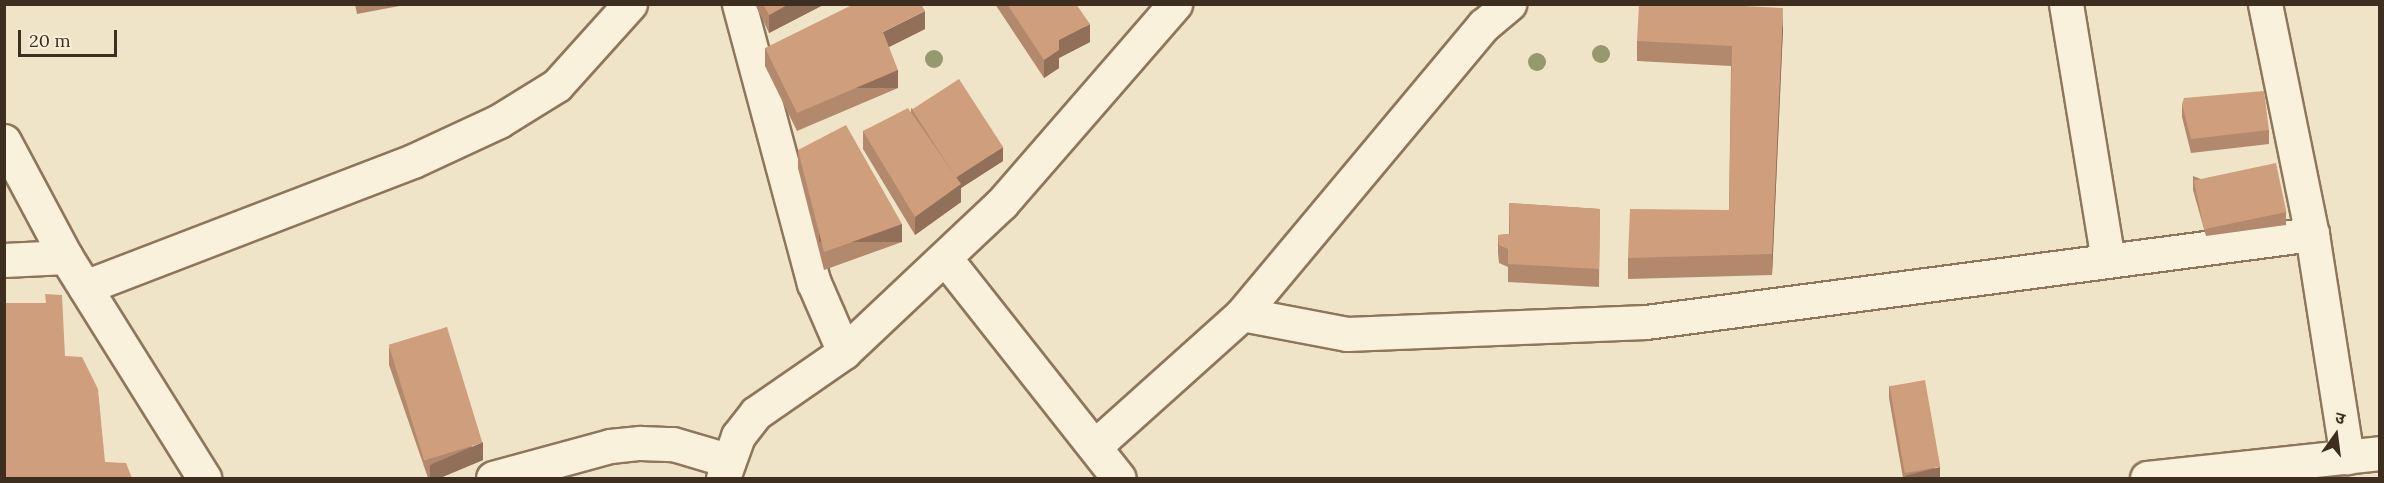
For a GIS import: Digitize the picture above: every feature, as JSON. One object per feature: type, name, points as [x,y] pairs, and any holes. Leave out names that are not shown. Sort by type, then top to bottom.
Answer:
[{"type":"street","points":[[85,287],[413,161],[499,121],[557,85],[630,4]]},
{"type":"street","points":[[739,4],[814,283],[844,352]]},
{"type":"street","points":[[493,478],[610,446],[640,443],[673,444],[725,469],[738,436],[756,413],[844,352],[1002,203],[1175,4]]},
{"type":"street","points":[[1095,446],[1242,314],[1484,25],[1509,4]]},
{"type":"street","points":[[2066,4],[2108,261]]},
{"type":"street","points":[[2265,4],[2312,234],[2347,457]]},
{"type":"street","points":[[4,141],[66,257],[204,478]]},
{"type":"street","points":[[1242,314],[1347,334],[1646,322],[2312,234]]},
{"type":"street","points":[[4,260],[66,257]]},
{"type":"street","points":[[945,258],[1119,478]]},
{"type":"street","points":[[2147,478],[2379,453]]},
{"type":"building","points":[[763,4],[789,4],[769,15]]},
{"type":"building","points":[[854,4],[921,4],[925,11],[883,32],[898,70],[797,113],[765,48]]},
{"type":"building","points":[[1007,4],[1076,4],[1090,24],[1059,40],[1059,50],[1044,60]]},
{"type":"building","points":[[1639,4],[1704,4],[1783,8],[1772,254],[1628,258],[1630,209],[1729,210],[1732,46],[1637,41]]},
{"type":"building","points":[[959,79],[1003,147],[956,177],[912,109]]},
{"type":"building","points":[[2264,91],[2269,130],[2191,139],[2182,104],[2184,98]]},
{"type":"building","points":[[908,108],[961,184],[915,217],[863,131]]},
{"type":"building","points":[[846,125],[902,224],[824,252],[798,150]]},
{"type":"building","points":[[2276,163],[2286,212],[2204,229],[2194,180]]},
{"type":"building","points":[[1509,203],[1600,209],[1599,269],[1508,264],[1508,249],[1499,245],[1498,235],[1510,234]]},
{"type":"building","points":[[45,294],[62,295],[65,356],[82,357],[98,389],[105,462],[126,463],[132,478],[4,478],[4,303],[46,303]]},
{"type":"building","points":[[447,327],[482,443],[424,461],[389,345]]},
{"type":"building","points":[[1925,380],[1940,467],[1905,473],[1890,386]]}]
